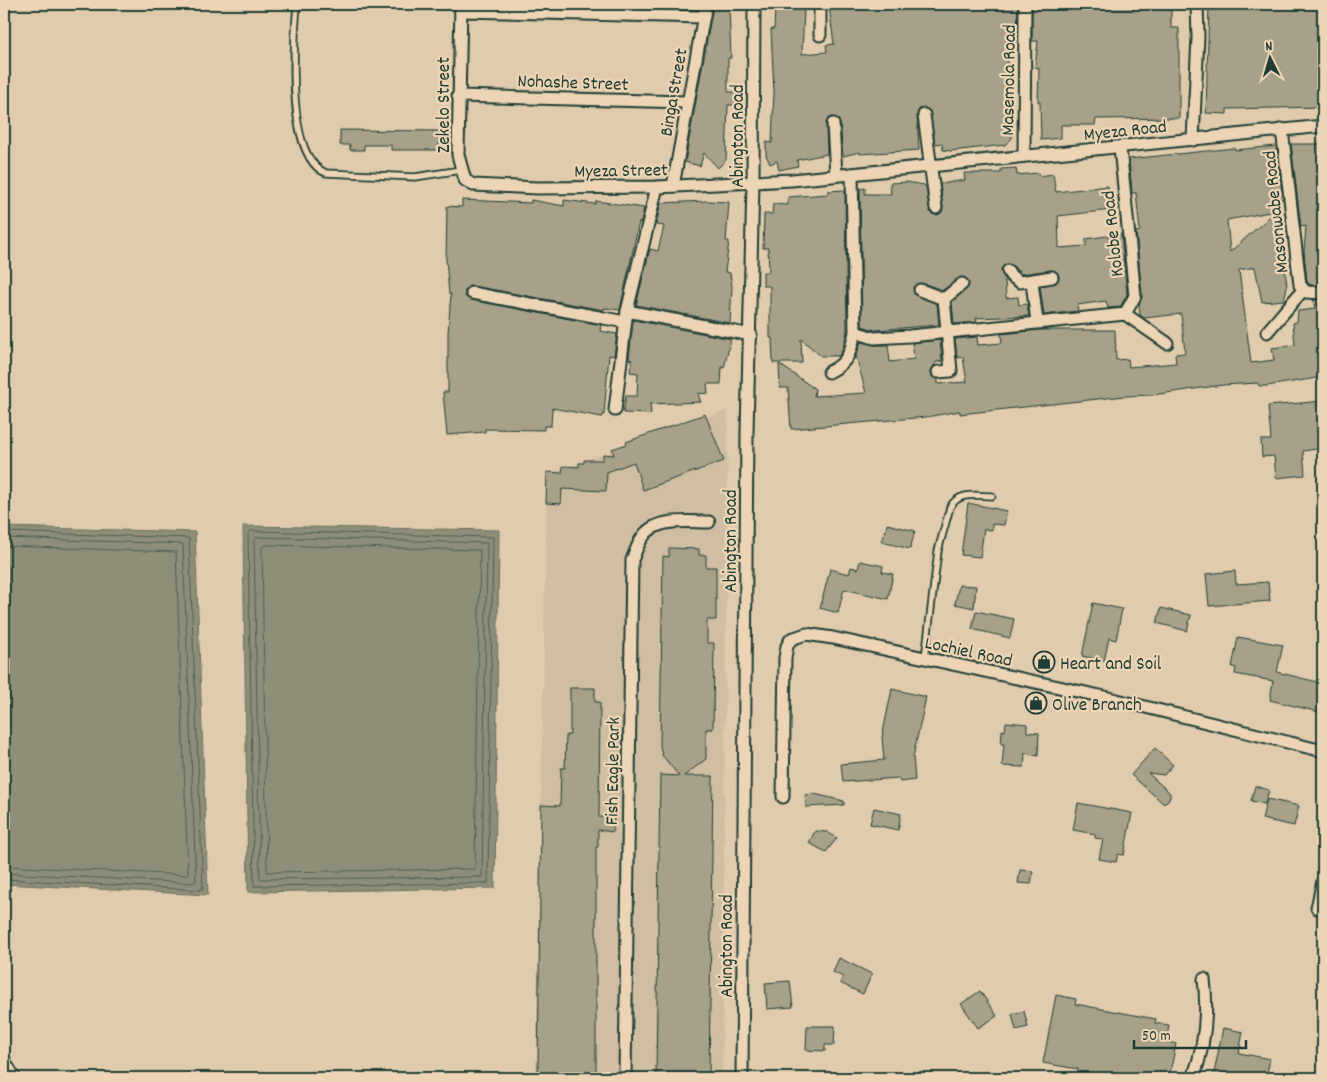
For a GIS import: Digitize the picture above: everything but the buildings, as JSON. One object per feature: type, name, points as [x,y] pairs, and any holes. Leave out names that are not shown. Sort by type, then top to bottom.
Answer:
[{"type":"street","name":"Binga Street","points":[[673,186],[706,4]]},
{"type":"street","name":"Abington Road","points":[[742,1078],[746,451],[751,336],[754,182],[754,4]]},
{"type":"street","points":[[820,4],[820,35]]},
{"type":"street","name":"Masemola Road","points":[[1024,156],[1025,4]]},
{"type":"street","points":[[1193,140],[1198,37],[1197,4]]},
{"type":"street","name":"Zekelo Street","points":[[461,7],[458,155],[465,180],[473,185],[489,187]]},
{"type":"street","points":[[461,7],[703,17]]},
{"type":"street","name":"Nohashe Street","points":[[458,96],[687,102]]},
{"type":"street","points":[[924,115],[936,208]]},
{"type":"street","points":[[834,124],[836,175]]},
{"type":"street","name":"Myeza Road","points":[[754,182],[1120,148],[1323,126]]},
{"type":"street","name":"Masonwabe Road","points":[[1282,129],[1297,266],[1303,290],[1311,294],[1323,293]]},
{"type":"street","name":"Kolobe Road","points":[[1120,148],[1135,296],[1125,314]]},
{"type":"street","points":[[829,372],[847,360],[851,354],[855,332],[852,174]]},
{"type":"street","name":"Myeza Street","points":[[489,187],[657,187],[754,182]]},
{"type":"street","points":[[615,410],[626,316],[657,187]]},
{"type":"street","points":[[1008,271],[1020,282],[1032,282],[1052,277]]},
{"type":"street","points":[[1032,282],[1037,322]]},
{"type":"street","points":[[944,300],[962,284]]},
{"type":"street","points":[[920,290],[944,300]]},
{"type":"street","name":"Masonwabe Road","points":[[1268,332],[1303,290]]},
{"type":"street","points":[[472,293],[751,336]]},
{"type":"street","points":[[938,372],[955,370],[946,332],[944,300]]},
{"type":"street","points":[[855,332],[874,338],[1125,314],[1167,343]]},
{"type":"street","name":"Fish Eagle Park","points":[[625,1078],[632,560],[642,537],[654,526],[673,522],[709,522]]},
{"type":"street","name":"Lochiel Road","points":[[783,797],[785,658],[787,646],[796,636],[815,636],[1109,698],[1323,751]]},
{"type":"street","points":[[1317,908],[1323,881]]},
{"type":"street","points":[[1193,1078],[1202,1051],[1206,1025],[1204,979]]},
{"type":"lane","points":[[297,4],[292,80],[305,146],[311,162],[317,169],[326,173],[415,177],[461,170]]},
{"type":"lane","points":[[925,658],[938,551],[950,507],[954,501],[966,495],[992,496]]},
{"type":"lane","points":[[4,1054],[18,1078]]},
{"type":"shaded area","points":[[728,410],[722,1078],[536,1078],[547,474]]},
{"type":"water","points":[[243,526],[499,530],[495,888],[248,892]]},
{"type":"water","points":[[4,527],[195,532],[208,895],[4,884]]},
{"type":"place","name":"Heart and Soil","points":[[1044,662]]},
{"type":"place","name":"Olive Branch","points":[[1036,703]]}]
